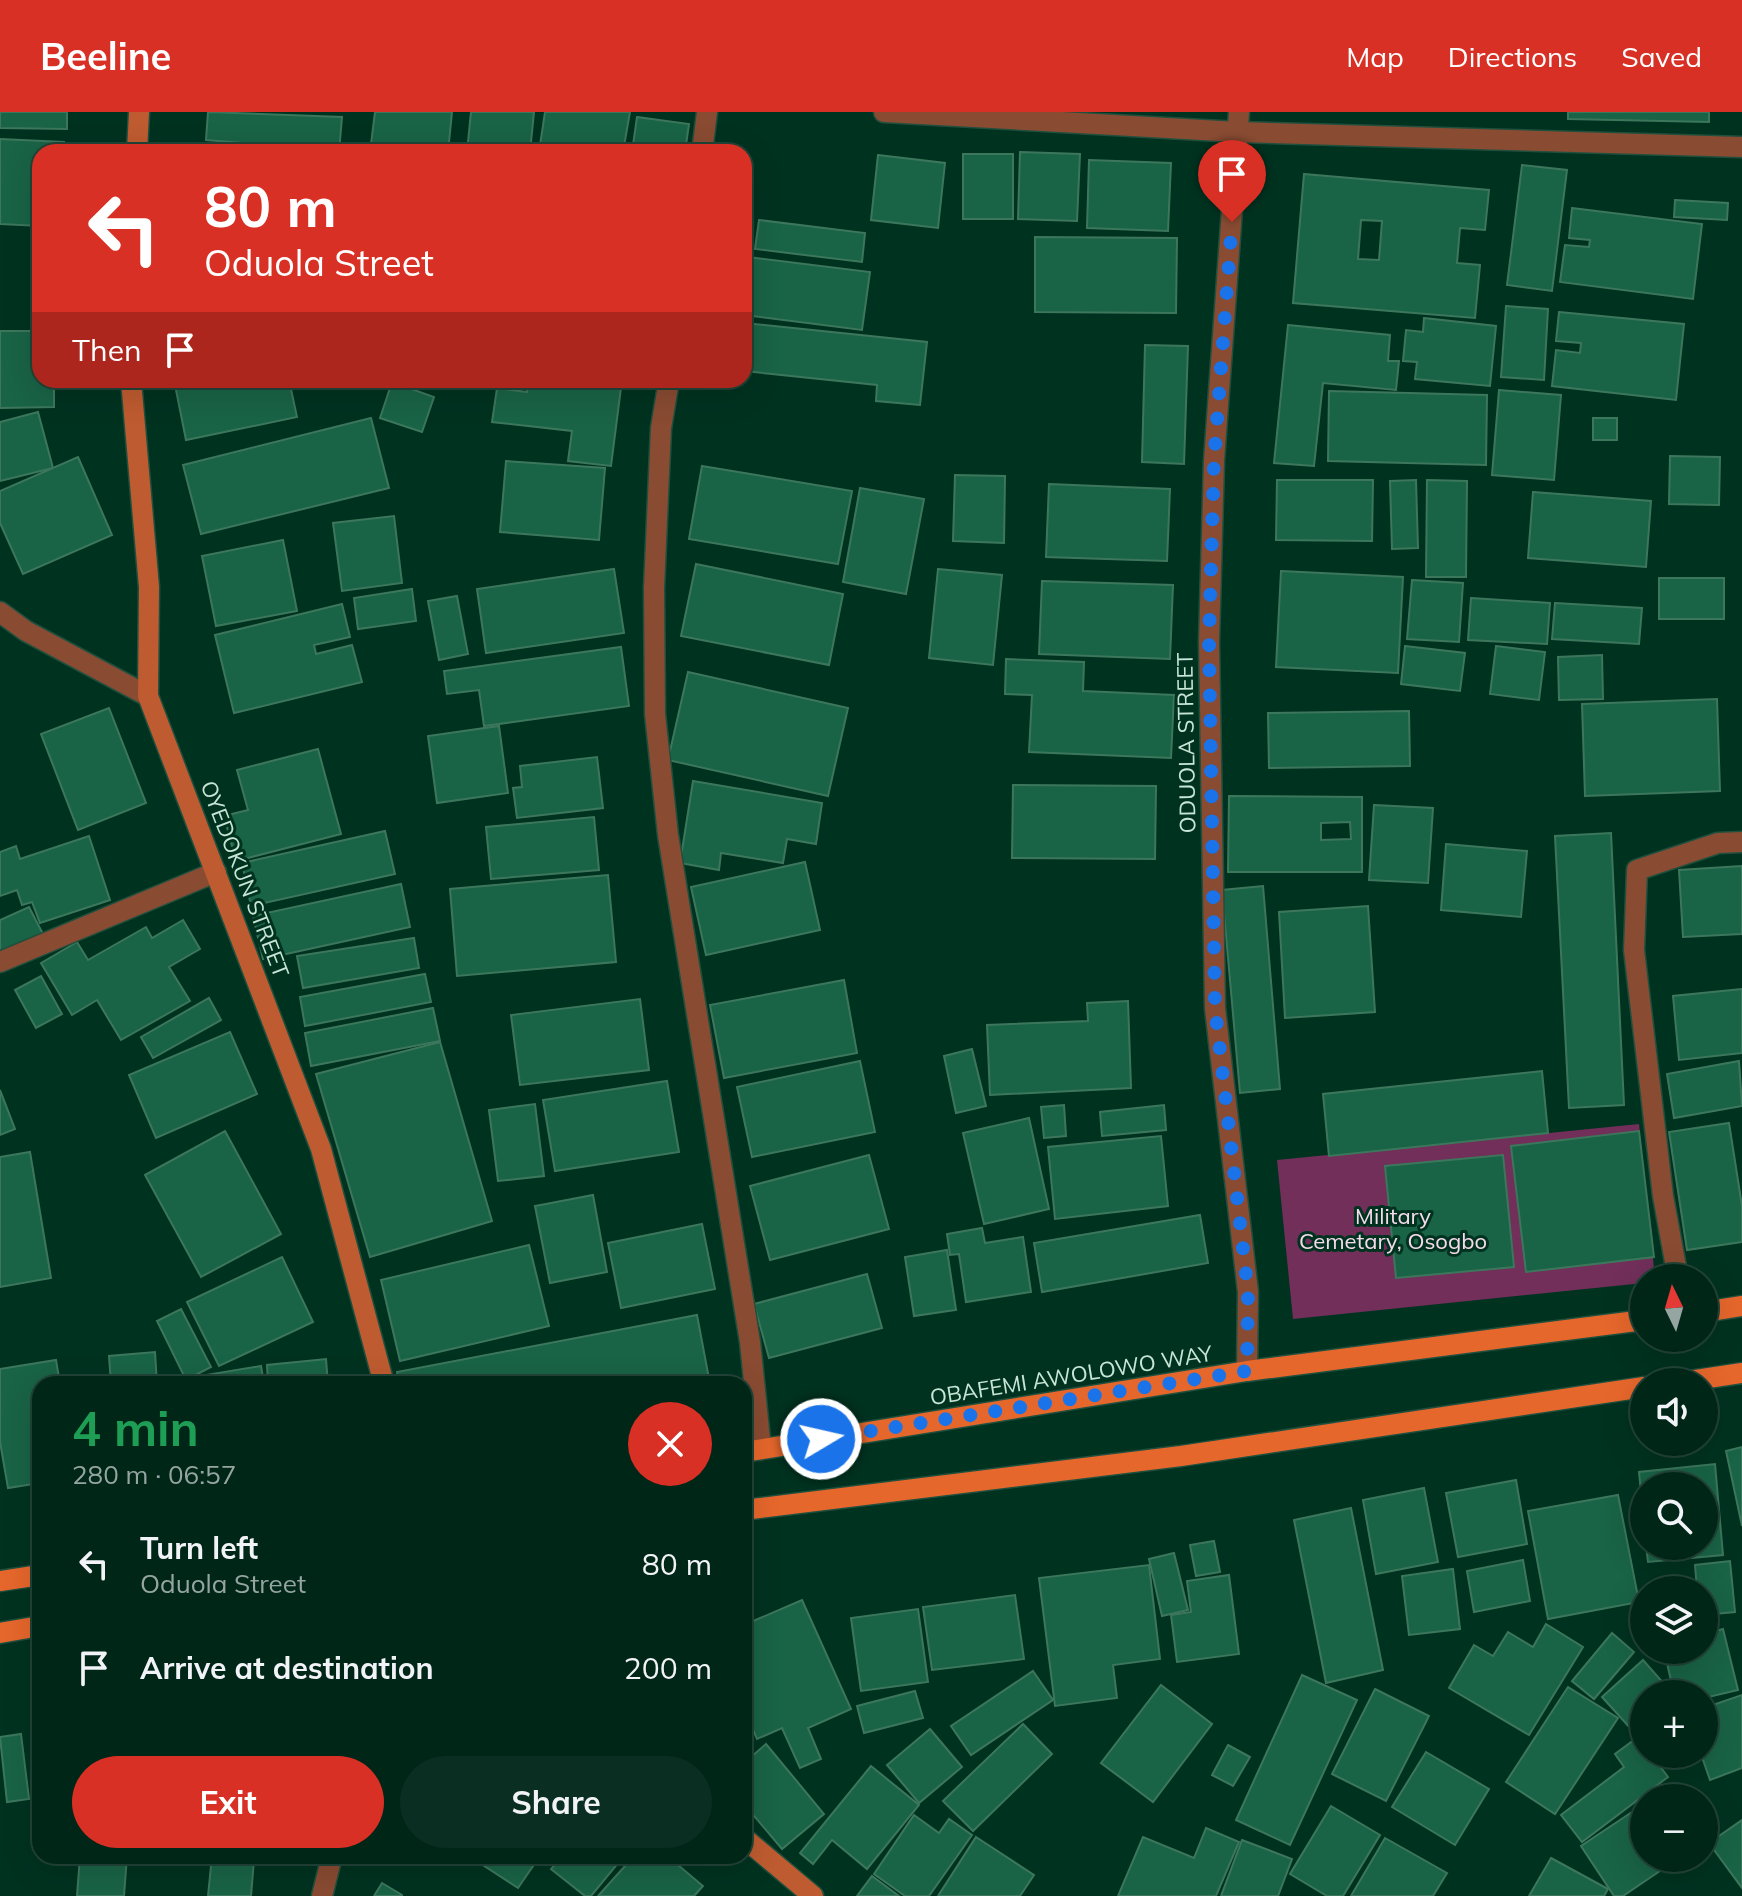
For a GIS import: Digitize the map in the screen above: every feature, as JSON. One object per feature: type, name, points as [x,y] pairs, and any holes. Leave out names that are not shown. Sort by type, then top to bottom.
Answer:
[{"type":"main road","points":[[1718,1310],[1742,1306]]},
{"type":"main road","name":"OBAFEMI AWOLOWO WAY","points":[[752,1451],[1247,1371],[1630,1322]]},
{"type":"main road","points":[[1718,1377],[1742,1373]]},
{"type":"main road","points":[[752,1509],[1181,1456],[1630,1389]]},
{"type":"main road","points":[[0,1581],[32,1576]]},
{"type":"main road","points":[[0,1633],[32,1627]]},
{"type":"street","points":[[137,144],[139,112]]},
{"type":"street","points":[[703,144],[707,112]]},
{"type":"street","points":[[884,112],[1239,122],[1742,147]]},
{"type":"street","name":"ODUOLA STREET","points":[[1239,122],[1214,461],[1209,642],[1215,1008],[1248,1292],[1247,1371]]},
{"type":"street","name":"OYEDOKUN STREET","points":[[132,388],[149,587],[148,696],[321,1149],[382,1376]]},
{"type":"street","points":[[668,388],[661,428],[654,588],[655,714],[668,835],[750,1342],[751,1376]]},
{"type":"street","points":[[0,612],[26,631],[148,696]]},
{"type":"street","points":[[1675,1264],[1663,1196],[1634,950],[1637,870],[1718,843],[1742,842]]},
{"type":"street","points":[[0,962],[216,872]]},
{"type":"street","points":[[752,1845],[813,1896]]},
{"type":"street","points":[[322,1896],[330,1864]]},
{"type":"green space","name":"Military Cemetary, Osogbo","points":[[1639,1124],[1654,1264],[1630,1264],[1630,1284],[1293,1319],[1277,1160]]},
{"type":"building","points":[[0,112],[67,112],[67,129],[0,128]]},
{"type":"building","points":[[208,112],[342,117],[340,144],[256,144],[206,140]]},
{"type":"building","points":[[375,112],[452,112],[449,144],[371,144]]},
{"type":"building","points":[[471,112],[534,112],[531,144],[468,144]]},
{"type":"building","points":[[545,112],[630,112],[624,144],[540,144]]},
{"type":"building","points":[[1568,112],[1709,112],[1709,122],[1568,119]]},
{"type":"building","points":[[637,117],[689,124],[686,144],[633,144]]},
{"type":"building","points":[[0,139],[64,142],[32,144],[32,226],[0,224]]},
{"type":"building","points":[[1020,152],[1080,154],[1077,221],[1018,219]]},
{"type":"building","points":[[963,154],[1013,154],[1013,219],[963,219]]},
{"type":"building","points":[[878,155],[945,163],[938,228],[871,220]]},
{"type":"building","points":[[1089,160],[1171,163],[1168,231],[1087,228]]},
{"type":"building","points":[[1522,165],[1567,170],[1552,291],[1507,285]]},
{"type":"building","points":[[1304,174],[1489,190],[1485,230],[1460,228],[1457,263],[1480,265],[1475,318],[1293,303]],"holes":[[[1361,220],[1382,221],[1379,260],[1358,259]]]},
{"type":"building","points":[[1675,200],[1728,203],[1727,220],[1674,217]]},
{"type":"building","points":[[1572,208],[1702,224],[1693,299],[1560,282],[1565,245],[1589,247],[1590,240],[1569,238]]},
{"type":"building","points":[[759,220],[865,233],[862,262],[755,249]]},
{"type":"building","points":[[1035,237],[1177,238],[1176,313],[1035,312]]},
{"type":"building","points":[[752,257],[870,272],[862,330],[752,316]]},
{"type":"building","points":[[1506,306],[1548,309],[1544,380],[1501,377]]},
{"type":"building","points":[[1559,312],[1684,324],[1676,400],[1552,386],[1556,350],[1580,353],[1581,343],[1556,341]]},
{"type":"building","points":[[1424,318],[1496,326],[1490,386],[1415,379],[1417,362],[1403,361],[1406,330],[1423,332]]},
{"type":"building","points":[[752,324],[927,342],[920,405],[876,401],[877,385],[752,372]]},
{"type":"building","points":[[1288,325],[1390,335],[1388,361],[1399,361],[1396,390],[1323,383],[1314,466],[1274,463]]},
{"type":"building","points":[[0,331],[32,331],[32,388],[54,388],[54,407],[0,408]]},
{"type":"building","points":[[1145,345],[1188,346],[1184,464],[1142,462]]},
{"type":"building","points":[[176,388],[291,388],[297,417],[186,440]]},
{"type":"building","points":[[390,388],[409,388],[434,397],[422,432],[380,418]]},
{"type":"building","points":[[497,388],[527,392],[527,388],[621,388],[611,466],[568,461],[572,431],[492,422]]},
{"type":"building","points":[[1499,390],[1561,395],[1554,480],[1492,475]]},
{"type":"building","points":[[1329,391],[1487,395],[1486,465],[1328,461]]},
{"type":"building","points":[[38,412],[53,468],[0,481],[0,422]]},
{"type":"building","points":[[371,418],[389,488],[201,534],[183,465]]},
{"type":"building","points":[[1593,418],[1617,418],[1617,440],[1593,440]]},
{"type":"building","points":[[1670,456],[1720,457],[1719,505],[1669,504]]},
{"type":"building","points":[[78,457],[112,535],[23,574],[0,523],[0,491]]},
{"type":"building","points":[[506,461],[605,468],[599,540],[500,532]]},
{"type":"building","points":[[702,466],[852,491],[838,564],[689,539]]},
{"type":"building","points":[[955,475],[1005,476],[1004,543],[953,541]]},
{"type":"building","points":[[1277,480],[1373,480],[1372,541],[1276,540]]},
{"type":"building","points":[[1416,480],[1418,548],[1392,549],[1390,481]]},
{"type":"building","points":[[1427,480],[1467,481],[1466,577],[1426,577]]},
{"type":"building","points":[[1049,484],[1170,489],[1167,561],[1046,557]]},
{"type":"building","points":[[860,488],[924,499],[906,594],[843,582]]},
{"type":"building","points":[[1533,492],[1651,501],[1646,567],[1528,558]]},
{"type":"building","points":[[394,516],[402,583],[342,591],[333,523]]},
{"type":"building","points":[[283,540],[297,611],[216,626],[202,556]]},
{"type":"building","points":[[696,564],[843,594],[829,665],[681,636]]},
{"type":"building","points":[[614,569],[624,633],[486,653],[477,589]]},
{"type":"building","points":[[938,569],[1002,575],[993,665],[929,658]]},
{"type":"building","points":[[1281,571],[1403,577],[1398,673],[1276,667]]},
{"type":"building","points":[[1659,578],[1724,578],[1724,619],[1659,619]]},
{"type":"building","points":[[1412,580],[1463,583],[1459,642],[1407,639]]},
{"type":"building","points":[[1042,581],[1173,585],[1170,659],[1039,654]]},
{"type":"building","points":[[412,589],[416,621],[358,629],[354,598]]},
{"type":"building","points":[[457,596],[468,654],[439,660],[428,601]]},
{"type":"building","points":[[1471,598],[1550,603],[1547,644],[1468,640]]},
{"type":"building","points":[[1555,603],[1642,608],[1639,644],[1552,639]]},
{"type":"building","points":[[342,604],[350,637],[314,645],[316,654],[352,645],[362,682],[234,713],[215,635]]},
{"type":"building","points":[[1405,646],[1465,653],[1460,691],[1401,684]]},
{"type":"building","points":[[1496,646],[1545,652],[1539,700],[1490,694]]},
{"type":"building","points":[[621,647],[629,706],[484,726],[479,690],[447,694],[444,671]]},
{"type":"building","points":[[1602,655],[1603,699],[1559,700],[1558,657]]},
{"type":"building","points":[[1006,659],[1084,662],[1083,691],[1174,695],[1171,758],[1029,752],[1032,695],[1005,694]]},
{"type":"building","points":[[688,672],[848,708],[828,796],[668,760]]},
{"type":"building","points":[[1717,699],[1720,791],[1585,796],[1582,704]]},
{"type":"building","points":[[109,708],[146,803],[78,830],[41,734]]},
{"type":"building","points":[[1409,711],[1410,766],[1269,768],[1268,713]]},
{"type":"building","points":[[499,726],[508,793],[437,803],[428,736]]},
{"type":"building","points":[[318,749],[341,834],[236,861],[224,816],[248,810],[237,770]]},
{"type":"building","points":[[597,757],[603,808],[517,818],[513,788],[522,787],[520,766]]},
{"type":"building","points":[[693,781],[822,803],[816,844],[787,839],[783,863],[721,853],[719,870],[680,863]]},
{"type":"building","points":[[1013,785],[1156,786],[1155,859],[1012,858]]},
{"type":"building","points":[[1229,796],[1362,797],[1362,872],[1228,872]],"holes":[[[1350,822],[1351,839],[1321,840],[1321,823]]]},
{"type":"building","points":[[1374,805],[1433,808],[1428,883],[1369,880]]},
{"type":"building","points":[[594,817],[599,870],[491,879],[486,827]]},
{"type":"building","points":[[385,831],[395,874],[251,906],[242,863]]},
{"type":"building","points":[[1611,833],[1624,1105],[1569,1108],[1555,836]]},
{"type":"building","points":[[89,836],[110,900],[40,923],[32,902],[22,905],[17,890],[0,896],[0,852],[16,846],[20,859]]},
{"type":"building","points":[[1446,844],[1527,851],[1521,917],[1441,910]]},
{"type":"building","points":[[805,862],[820,930],[706,955],[691,887]]},
{"type":"building","points":[[1742,866],[1742,934],[1683,937],[1679,870]]},
{"type":"building","points":[[608,875],[616,962],[457,976],[450,889]]},
{"type":"building","points":[[401,884],[410,927],[263,959],[253,916]]},
{"type":"building","points":[[1263,886],[1280,1089],[1240,1093],[1222,890]]},
{"type":"building","points":[[1368,906],[1375,1012],[1285,1018],[1279,912]]},
{"type":"building","points":[[29,907],[43,934],[0,954],[0,920]]},
{"type":"building","points":[[183,920],[200,949],[169,967],[190,1001],[121,1040],[97,1000],[72,1015],[41,963],[77,942],[88,960],[146,927],[152,938]]},
{"type":"building","points":[[414,938],[419,968],[303,988],[297,956]]},
{"type":"building","points":[[425,974],[431,1002],[305,1026],[300,997]]},
{"type":"building","points":[[41,976],[62,1014],[36,1028],[15,990]]},
{"type":"building","points":[[844,980],[857,1053],[724,1078],[710,1005]]},
{"type":"building","points":[[1742,989],[1742,1053],[1679,1060],[1673,996]]},
{"type":"building","points":[[209,998],[221,1020],[153,1058],[141,1037]]},
{"type":"building","points":[[640,999],[649,1070],[520,1085],[511,1015]]},
{"type":"building","points":[[1128,1001],[1131,1088],[990,1095],[987,1025],[1088,1021],[1087,1003]]},
{"type":"building","points":[[433,1008],[440,1041],[311,1066],[305,1033]]},
{"type":"building","points":[[230,1032],[257,1094],[156,1138],[129,1075]]},
{"type":"building","points":[[440,1042],[492,1221],[370,1257],[316,1074]]},
{"type":"building","points":[[972,1049],[986,1106],[956,1113],[944,1056]]},
{"type":"building","points":[[860,1061],[875,1132],[752,1157],[737,1087]]},
{"type":"building","points":[[1739,1061],[1742,1106],[1674,1118],[1667,1074]]},
{"type":"building","points":[[1542,1071],[1548,1133],[1329,1156],[1323,1094]]},
{"type":"building","points":[[667,1081],[679,1152],[555,1171],[543,1100]]},
{"type":"building","points":[[0,1090],[15,1129],[0,1135]]},
{"type":"building","points":[[535,1104],[544,1176],[498,1181],[489,1110]]},
{"type":"building","points":[[1064,1105],[1066,1136],[1044,1138],[1041,1107]]},
{"type":"building","points":[[1164,1105],[1166,1130],[1102,1136],[1100,1112]]},
{"type":"building","points":[[1029,1118],[1049,1209],[984,1224],[963,1133]]},
{"type":"building","points":[[1729,1123],[1742,1206],[1742,1242],[1687,1250],[1669,1132]]},
{"type":"building","points":[[225,1131],[281,1234],[201,1277],[145,1175]]},
{"type":"building","points":[[1639,1131],[1654,1257],[1526,1272],[1511,1146]]},
{"type":"building","points":[[1161,1136],[1168,1206],[1055,1219],[1048,1147]]},
{"type":"building","points":[[30,1152],[51,1278],[0,1287],[0,1157]]},
{"type":"building","points":[[869,1155],[889,1229],[770,1260],[750,1186]]},
{"type":"building","points":[[1503,1155],[1514,1267],[1396,1278],[1385,1166]]},
{"type":"building","points":[[593,1195],[607,1272],[550,1283],[535,1206]]},
{"type":"building","points":[[1200,1215],[1208,1263],[1042,1292],[1034,1243]]},
{"type":"building","points":[[702,1224],[715,1289],[621,1308],[608,1243]]},
{"type":"building","points":[[982,1228],[985,1243],[1023,1237],[1031,1292],[966,1302],[959,1254],[950,1255],[947,1234]]},
{"type":"building","points":[[529,1245],[549,1326],[400,1361],[381,1280]]},
{"type":"building","points":[[947,1250],[956,1310],[914,1316],[905,1257]]},
{"type":"building","points":[[282,1257],[313,1322],[219,1366],[187,1302]]},
{"type":"building","points":[[867,1274],[882,1328],[769,1358],[754,1304]]},
{"type":"building","points":[[181,1309],[211,1367],[194,1376],[184,1376],[157,1321]]},
{"type":"building","points":[[697,1315],[708,1376],[398,1376],[397,1372]]},
{"type":"building","points":[[155,1352],[156,1376],[110,1376],[109,1356]]},
{"type":"building","points":[[326,1359],[327,1376],[268,1376],[267,1365]]},
{"type":"building","points":[[56,1360],[59,1376],[32,1376],[32,1484],[8,1488],[0,1442],[0,1369]]},
{"type":"building","points":[[261,1366],[263,1376],[206,1376]]},
{"type":"building","points":[[1742,1447],[1742,1526],[1726,1451]]},
{"type":"building","points":[[1715,1464],[1716,1472],[1639,1472]]},
{"type":"building","points":[[1516,1480],[1527,1544],[1458,1557],[1446,1493]]},
{"type":"building","points":[[1424,1488],[1438,1562],[1376,1574],[1363,1500]]},
{"type":"building","points":[[1618,1495],[1634,1576],[1630,1576],[1630,1604],[1548,1619],[1528,1511]]},
{"type":"building","points":[[1718,1498],[1723,1555],[1718,1555]]},
{"type":"building","points":[[1351,1508],[1383,1670],[1326,1683],[1294,1520]]},
{"type":"building","points":[[1214,1541],[1220,1572],[1196,1576],[1190,1545]]},
{"type":"building","points":[[1174,1553],[1188,1610],[1162,1616],[1149,1559]]},
{"type":"building","points":[[1523,1560],[1530,1601],[1474,1612],[1467,1571]]},
{"type":"building","points":[[1730,1561],[1735,1612],[1718,1614],[1718,1576],[1696,1576],[1695,1565]]},
{"type":"building","points":[[1149,1565],[1160,1659],[1113,1665],[1117,1698],[1055,1706],[1039,1578]]},
{"type":"building","points":[[1453,1569],[1460,1629],[1409,1635],[1402,1576]]},
{"type":"building","points":[[1229,1575],[1239,1654],[1177,1662],[1171,1615],[1191,1612],[1187,1581]]},
{"type":"building","points":[[1015,1595],[1024,1659],[932,1670],[923,1607]]},
{"type":"building","points":[[802,1600],[851,1709],[808,1728],[821,1759],[800,1768],[782,1728],[757,1739],[752,1727],[752,1622]]},
{"type":"building","points":[[918,1609],[928,1682],[861,1691],[851,1618]]},
{"type":"building","points":[[1546,1624],[1583,1647],[1529,1735],[1449,1688],[1474,1645],[1493,1656],[1508,1632],[1533,1647]]},
{"type":"building","points":[[1723,1629],[1738,1690],[1718,1695],[1718,1680],[1671,1680],[1667,1664],[1718,1664],[1718,1630]]},
{"type":"building","points":[[1612,1633],[1630,1649],[1630,1657],[1594,1699],[1572,1681]]},
{"type":"building","points":[[1639,1664],[1647,1664],[1661,1680],[1630,1680],[1630,1728],[1602,1697]]},
{"type":"building","points":[[1033,1671],[1053,1700],[971,1755],[951,1726]]},
{"type":"building","points":[[1302,1675],[1357,1700],[1290,1845],[1236,1820]]},
{"type":"building","points":[[1161,1685],[1212,1724],[1153,1802],[1101,1763]]},
{"type":"building","points":[[1568,1687],[1618,1718],[1555,1814],[1506,1782]]},
{"type":"building","points":[[1375,1689],[1429,1716],[1386,1801],[1332,1774]]},
{"type":"building","points":[[915,1691],[923,1718],[864,1733],[857,1706]]},
{"type":"building","points":[[1742,1695],[1742,1768],[1710,1780],[1706,1768],[1718,1768],[1718,1703]]},
{"type":"building","points":[[1023,1724],[1052,1754],[973,1831],[943,1801]]},
{"type":"building","points":[[930,1729],[962,1767],[919,1803],[887,1765]]},
{"type":"building","points":[[21,1734],[29,1799],[7,1802],[0,1737]]},
{"type":"building","points":[[1630,1743],[1630,1768],[1661,1768],[1668,1777],[1659,1784],[1630,1784],[1630,1806],[1582,1842],[1561,1815],[1624,1767],[1615,1754]]},
{"type":"building","points":[[766,1744],[824,1814],[782,1849],[752,1813],[752,1756]]},
{"type":"building","points":[[1228,1745],[1250,1757],[1233,1786],[1212,1775]]},
{"type":"building","points":[[1426,1752],[1489,1789],[1455,1845],[1392,1807]]},
{"type":"building","points":[[871,1766],[919,1805],[867,1869],[832,1840],[813,1864],[800,1853]]},
{"type":"building","points":[[1331,1806],[1380,1835],[1343,1896],[1327,1896],[1290,1874]]},
{"type":"building","points":[[1630,1813],[1630,1872],[1658,1872],[1623,1896],[1614,1896],[1581,1846]]},
{"type":"building","points":[[914,1815],[939,1833],[949,1819],[972,1835],[929,1896],[905,1896],[874,1874]]},
{"type":"building","points":[[1742,1820],[1742,1888],[1718,1855],[1718,1837]]},
{"type":"building","points":[[1206,1828],[1239,1842],[1216,1896],[1118,1896],[1143,1837],[1194,1858]]},
{"type":"building","points":[[976,1837],[1034,1875],[1020,1896],[938,1896]]},
{"type":"building","points":[[1385,1838],[1447,1873],[1433,1896],[1351,1896]]},
{"type":"building","points":[[1242,1840],[1292,1859],[1278,1896],[1221,1896]]},
{"type":"building","points":[[1551,1858],[1608,1889],[1604,1896],[1529,1896]]},
{"type":"building","points":[[79,1864],[126,1864],[124,1896],[77,1896]]},
{"type":"building","points":[[211,1864],[254,1864],[251,1896],[208,1896]]},
{"type":"building","points":[[481,1864],[534,1864],[518,1888]]},
{"type":"building","points":[[555,1864],[617,1864],[591,1896],[585,1896],[551,1869]]},
{"type":"building","points":[[627,1864],[679,1864],[703,1886],[694,1896],[598,1896]]},
{"type":"building","points":[[872,1876],[899,1896],[857,1896]]},
{"type":"building","points":[[382,1883],[402,1895],[402,1896],[374,1896]]},
{"type":"route","points":[[821,1439],[1247,1371],[1248,1292],[1215,1008],[1209,642],[1214,461],[1232,222]]}]
